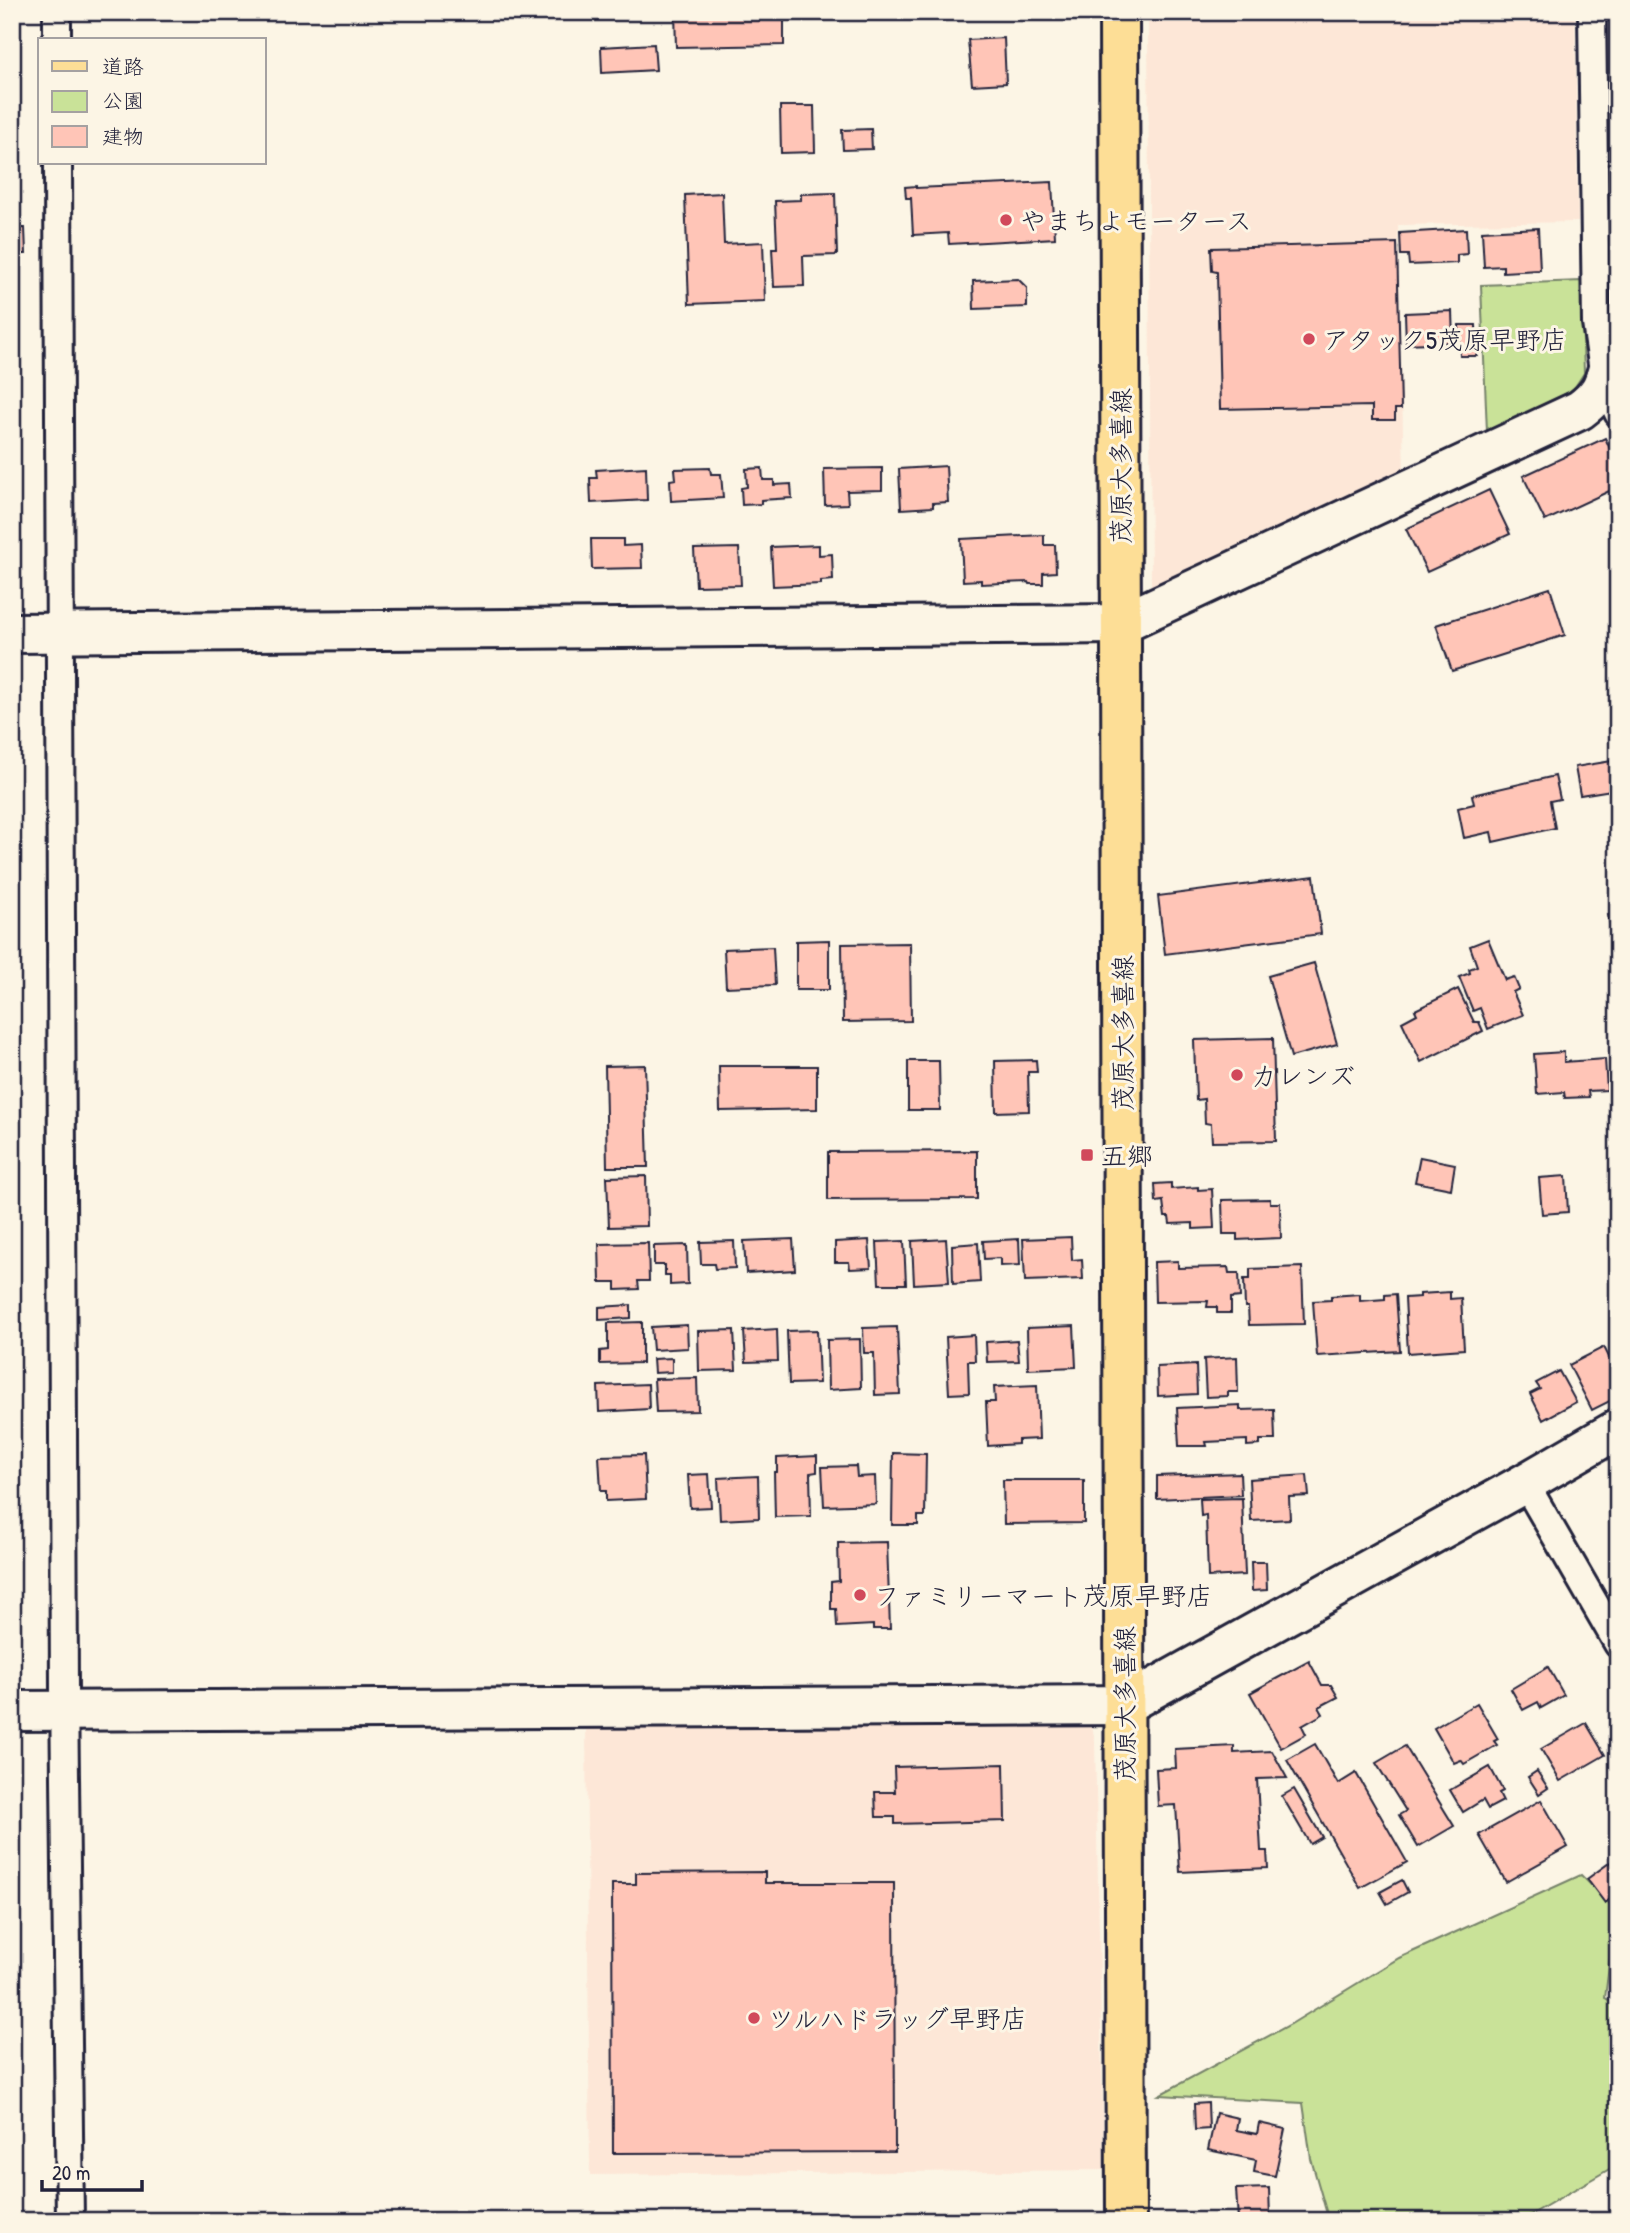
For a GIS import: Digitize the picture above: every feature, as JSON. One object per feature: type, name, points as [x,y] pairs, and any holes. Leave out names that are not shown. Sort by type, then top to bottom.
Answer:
[{"type":"main road","name":"茂原大多喜線","points":[[1119,12],[1126,2221]]},
{"type":"street","points":[[57,12],[58,38]]},
{"type":"street","points":[[1592,12],[1596,323],[1611,398]]},
{"type":"street","points":[[58,164],[64,1711],[70,2221]]},
{"type":"street","points":[[1611,398],[1611,357],[1618,344]]},
{"type":"street","points":[[12,633],[1121,624],[1580,410],[1594,399],[1611,398]]},
{"type":"street","points":[[12,1711],[1125,1705],[1618,1429]]},
{"type":"street","points":[[1524,1483],[1618,1644]]},
{"type":"shaded area","points":[[1148,12],[1575,12],[1578,222],[1398,225],[1404,472],[1151,590]]},
{"type":"shaded area","points":[[1091,1721],[1095,1741],[1104,2170],[590,2175],[586,1726]]},
{"type":"green space","points":[[1581,281],[1584,373],[1573,390],[1487,432],[1481,285]]},
{"type":"green space","points":[[1581,1875],[1616,1910],[1605,1998],[1618,2005],[1618,2164],[1520,2221],[1329,2221],[1311,2159],[1303,2103],[1159,2095],[1291,2024],[1399,1958]]},
{"type":"building","points":[[675,12],[784,12],[784,45],[676,47]]},
{"type":"building","points":[[1004,38],[1006,83],[972,85],[968,40]]},
{"type":"building","points":[[654,44],[656,70],[602,73],[601,47]]},
{"type":"building","points":[[780,106],[814,106],[815,152],[781,153]]},
{"type":"building","points":[[1612,122],[1618,122],[1618,151],[1613,151]]},
{"type":"building","points":[[871,129],[872,149],[843,150],[842,130]]},
{"type":"building","points":[[1052,182],[1055,238],[949,244],[948,233],[913,235],[911,198],[906,198],[905,187]]},
{"type":"building","points":[[722,193],[724,244],[763,242],[765,301],[689,304],[685,195]]},
{"type":"building","points":[[835,193],[837,255],[803,256],[804,286],[774,287],[772,248],[777,248],[775,201],[801,200],[801,194]]},
{"type":"building","points":[[1610,208],[1618,208],[1618,278],[1615,278],[1615,268],[1610,268]]},
{"type":"building","points":[[12,228],[25,228],[26,254],[12,254]]},
{"type":"building","points":[[1538,228],[1540,270],[1503,272],[1503,266],[1484,267],[1482,231]]},
{"type":"building","points":[[1466,229],[1467,254],[1457,255],[1457,263],[1409,265],[1408,255],[1401,255],[1400,233]]},
{"type":"building","name":"アタック5茂原早野店","points":[[1397,243],[1401,409],[1395,409],[1395,420],[1372,420],[1372,406],[1220,409],[1217,272],[1212,271],[1211,248]]},
{"type":"building","points":[[1018,279],[1027,288],[1027,307],[974,309],[973,281]]},
{"type":"building","points":[[1452,311],[1453,342],[1406,344],[1405,313]]},
{"type":"building","points":[[1459,325],[1476,325],[1477,356],[1460,356]]},
{"type":"building","points":[[1605,438],[1618,465],[1618,487],[1545,521],[1523,476]]},
{"type":"building","points":[[946,466],[948,502],[933,503],[933,507],[901,509],[899,469]]},
{"type":"building","points":[[646,467],[647,500],[591,503],[590,478],[597,478],[596,470]]},
{"type":"building","points":[[710,468],[711,474],[721,474],[723,498],[671,501],[670,480],[676,479],[675,469]]},
{"type":"building","points":[[762,468],[763,480],[774,480],[774,485],[791,484],[792,498],[761,500],[761,504],[742,505],[741,488],[747,487],[746,469]]},
{"type":"building","points":[[882,468],[882,490],[847,491],[848,504],[825,505],[824,469]]},
{"type":"building","points":[[1489,490],[1510,534],[1427,572],[1406,529]]},
{"type":"building","points":[[1044,535],[1044,545],[1055,545],[1056,572],[1043,573],[1043,584],[981,584],[981,580],[963,581],[961,539]]},
{"type":"building","points":[[591,539],[623,539],[623,546],[641,545],[642,568],[592,569]]},
{"type":"building","points":[[819,545],[819,555],[832,554],[833,580],[821,581],[821,584],[773,586],[771,547]]},
{"type":"building","points":[[739,548],[741,585],[696,586],[694,549]]},
{"type":"building","points":[[1550,588],[1565,635],[1452,671],[1436,625]]},
{"type":"building","points":[[1618,760],[1618,789],[1580,795],[1575,767]]},
{"type":"building","points":[[1555,776],[1560,799],[1550,801],[1555,828],[1493,842],[1491,832],[1464,838],[1458,808],[1474,804],[1472,795]]},
{"type":"building","points":[[1314,876],[1321,934],[1165,954],[1158,896]]},
{"type":"building","points":[[1618,913],[1618,955],[1617,955],[1608,915]]},
{"type":"building","points":[[1488,939],[1505,980],[1514,977],[1519,989],[1513,992],[1523,1015],[1488,1029],[1480,1008],[1473,1011],[1459,977],[1470,973],[1469,969],[1477,966],[1470,946]]},
{"type":"building","points":[[829,940],[829,990],[796,990],[796,941]]},
{"type":"building","points":[[910,943],[911,1021],[843,1022],[842,944]]},
{"type":"building","points":[[773,947],[775,985],[726,987],[724,949]]},
{"type":"building","points":[[1314,963],[1337,1044],[1291,1057],[1268,976]]},
{"type":"building","points":[[1458,989],[1474,1022],[1479,1022],[1483,1031],[1421,1062],[1402,1022],[1417,1014],[1415,1010]]},
{"type":"building","points":[[1273,1038],[1276,1141],[1212,1142],[1211,1124],[1205,1123],[1204,1099],[1196,1100],[1194,1040]]},
{"type":"building","points":[[1564,1052],[1564,1062],[1605,1059],[1607,1090],[1588,1091],[1589,1097],[1565,1098],[1564,1092],[1537,1094],[1534,1054]]},
{"type":"building","points":[[1036,1060],[1037,1072],[1028,1072],[1029,1111],[996,1112],[995,1061]]},
{"type":"building","points":[[908,1061],[939,1061],[940,1110],[908,1110]]},
{"type":"building","points":[[645,1065],[648,1167],[607,1167],[605,1066]]},
{"type":"building","points":[[719,1066],[817,1066],[817,1109],[720,1111]]},
{"type":"building","points":[[977,1151],[977,1199],[828,1200],[828,1152]]},
{"type":"building","points":[[1420,1157],[1455,1164],[1451,1189],[1415,1182]]},
{"type":"building","points":[[646,1176],[647,1226],[609,1227],[607,1177]]},
{"type":"building","points":[[1566,1176],[1568,1212],[1542,1214],[1539,1178]]},
{"type":"building","points":[[1171,1183],[1171,1189],[1212,1189],[1214,1228],[1193,1229],[1193,1223],[1170,1224],[1169,1217],[1165,1217],[1163,1201],[1156,1202],[1155,1184]]},
{"type":"building","points":[[1270,1199],[1270,1203],[1280,1203],[1281,1238],[1237,1240],[1237,1234],[1223,1234],[1222,1200]]},
{"type":"building","points":[[1071,1237],[1072,1260],[1082,1259],[1083,1279],[1025,1281],[1023,1239]]},
{"type":"building","points":[[793,1239],[795,1270],[746,1273],[744,1241]]},
{"type":"building","points":[[946,1239],[949,1282],[914,1284],[912,1241]]},
{"type":"building","points":[[1019,1239],[1020,1265],[1000,1266],[1000,1258],[984,1259],[983,1241]]},
{"type":"building","points":[[869,1240],[871,1268],[850,1269],[849,1262],[835,1262],[835,1242]]},
{"type":"building","points":[[734,1241],[735,1268],[715,1269],[714,1264],[701,1264],[700,1242]]},
{"type":"building","points":[[904,1241],[906,1284],[879,1284],[877,1242]]},
{"type":"building","points":[[648,1243],[649,1281],[638,1281],[639,1289],[616,1290],[616,1282],[600,1282],[599,1244]]},
{"type":"building","points":[[978,1243],[980,1282],[953,1284],[952,1245]]},
{"type":"building","points":[[687,1245],[688,1284],[670,1285],[670,1275],[665,1275],[665,1265],[654,1265],[654,1246]]},
{"type":"building","points":[[1178,1261],[1178,1268],[1228,1267],[1229,1273],[1239,1273],[1240,1297],[1231,1298],[1231,1313],[1217,1313],[1217,1307],[1207,1307],[1208,1301],[1155,1302],[1154,1262]]},
{"type":"building","points":[[1302,1267],[1304,1324],[1249,1325],[1244,1279],[1250,1279],[1250,1269]]},
{"type":"building","points":[[1450,1292],[1450,1299],[1461,1298],[1464,1349],[1408,1353],[1405,1298]]},
{"type":"building","points":[[1360,1294],[1360,1301],[1385,1299],[1385,1295],[1396,1294],[1400,1351],[1317,1356],[1313,1301],[1331,1300],[1331,1296]]},
{"type":"building","points":[[631,1305],[631,1318],[599,1320],[599,1307]]},
{"type":"building","points":[[642,1322],[642,1363],[600,1364],[600,1351],[608,1350],[608,1323]]},
{"type":"building","points":[[687,1325],[688,1348],[653,1350],[651,1327]]},
{"type":"building","points":[[1074,1326],[1076,1367],[1028,1369],[1027,1328]]},
{"type":"building","points":[[897,1327],[900,1394],[875,1395],[874,1353],[864,1353],[863,1328]]},
{"type":"building","points":[[777,1329],[778,1361],[746,1362],[744,1331]]},
{"type":"building","points":[[734,1330],[736,1370],[699,1371],[698,1331]]},
{"type":"building","points":[[817,1330],[819,1383],[789,1384],[787,1331]]},
{"type":"building","points":[[974,1335],[975,1361],[968,1361],[969,1393],[949,1394],[946,1337]]},
{"type":"building","points":[[860,1339],[861,1388],[828,1390],[827,1340]]},
{"type":"building","points":[[1017,1340],[1019,1361],[987,1362],[986,1342]]},
{"type":"building","points":[[1604,1347],[1618,1375],[1618,1397],[1592,1410],[1569,1365]]},
{"type":"building","points":[[1237,1357],[1238,1392],[1228,1392],[1228,1396],[1206,1397],[1204,1359]]},
{"type":"building","points":[[672,1358],[672,1372],[654,1373],[653,1359]]},
{"type":"building","points":[[1196,1365],[1197,1394],[1158,1396],[1157,1367]]},
{"type":"building","points":[[1559,1371],[1576,1402],[1543,1420],[1530,1394],[1540,1389],[1536,1383]]},
{"type":"building","points":[[697,1378],[698,1411],[656,1412],[654,1379]]},
{"type":"building","points":[[648,1384],[649,1409],[599,1412],[598,1386]]},
{"type":"building","points":[[1037,1385],[1039,1439],[988,1446],[986,1402],[995,1402],[994,1387]]},
{"type":"building","points":[[1240,1405],[1240,1410],[1274,1409],[1275,1440],[1260,1440],[1260,1445],[1247,1446],[1247,1440],[1206,1442],[1207,1446],[1179,1446],[1177,1408]]},
{"type":"building","points":[[893,1453],[926,1454],[925,1516],[918,1516],[918,1525],[892,1525]]},
{"type":"building","points":[[644,1455],[646,1499],[606,1501],[606,1491],[601,1491],[599,1456]]},
{"type":"building","points":[[817,1456],[817,1472],[810,1473],[811,1516],[775,1517],[774,1472],[777,1472],[777,1458]]},
{"type":"building","points":[[856,1466],[857,1477],[875,1476],[876,1504],[824,1506],[822,1467]]},
{"type":"building","points":[[1240,1473],[1241,1495],[1157,1499],[1157,1476]]},
{"type":"building","points":[[709,1474],[711,1507],[690,1508],[688,1475]]},
{"type":"building","points":[[1307,1475],[1309,1496],[1289,1497],[1290,1519],[1251,1521],[1249,1479]]},
{"type":"building","points":[[758,1476],[759,1518],[720,1520],[718,1478]]},
{"type":"building","points":[[1003,1480],[1084,1480],[1084,1523],[1004,1524]]},
{"type":"building","points":[[1242,1498],[1245,1575],[1208,1577],[1206,1515],[1201,1516],[1200,1499]]},
{"type":"building","name":"ファミリーマート茂原早野店","points":[[887,1542],[890,1629],[873,1629],[873,1625],[837,1627],[836,1609],[831,1609],[831,1582],[839,1581],[838,1543]]},
{"type":"building","points":[[1251,1562],[1266,1562],[1267,1590],[1252,1591]]},
{"type":"building","points":[[1309,1661],[1322,1685],[1331,1685],[1338,1697],[1319,1707],[1323,1714],[1302,1726],[1306,1734],[1281,1748],[1250,1693]]},
{"type":"building","points":[[1548,1667],[1564,1695],[1541,1708],[1538,1702],[1523,1710],[1511,1689]]},
{"type":"building","points":[[1477,1703],[1498,1739],[1494,1741],[1497,1745],[1464,1764],[1461,1760],[1454,1763],[1434,1728]]},
{"type":"building","points":[[1586,1723],[1605,1755],[1560,1781],[1541,1749]]},
{"type":"building","points":[[1315,1744],[1338,1784],[1356,1773],[1407,1862],[1360,1888],[1287,1760]]},
{"type":"building","points":[[1234,1746],[1234,1753],[1272,1751],[1287,1778],[1257,1779],[1261,1851],[1267,1851],[1268,1868],[1180,1872],[1176,1805],[1158,1806],[1156,1769],[1176,1768],[1175,1749]]},
{"type":"building","points":[[1405,1746],[1454,1826],[1418,1847],[1399,1815],[1406,1811],[1376,1763]]},
{"type":"building","points":[[1004,1764],[1005,1821],[895,1824],[895,1817],[876,1817],[875,1792],[895,1792],[894,1767]]},
{"type":"building","points":[[1490,1767],[1503,1791],[1499,1793],[1503,1801],[1488,1809],[1483,1800],[1463,1812],[1450,1790]]},
{"type":"building","points":[[1537,1771],[1548,1788],[1539,1794],[1528,1777]]},
{"type":"building","points":[[1294,1789],[1322,1837],[1310,1844],[1282,1796]]},
{"type":"building","points":[[1541,1800],[1568,1847],[1506,1882],[1479,1835]]},
{"type":"building","points":[[1616,1858],[1618,1893],[1605,1903],[1587,1879]]},
{"type":"building","name":"ツルハドラッグ早野店","points":[[765,1872],[765,1883],[894,1883],[895,2152],[613,2153],[612,1884],[636,1884],[636,1873]]},
{"type":"building","points":[[1402,1880],[1408,1892],[1387,1904],[1380,1892]]},
{"type":"building","points":[[1208,2103],[1209,2129],[1195,2130],[1194,2104]]},
{"type":"building","points":[[1216,2113],[1238,2118],[1236,2130],[1257,2134],[1259,2123],[1285,2129],[1275,2176],[1254,2172],[1256,2160],[1208,2150]]},
{"type":"building","points":[[1269,2188],[1270,2219],[1238,2220],[1236,2189]]},
{"type":"place","name":"やまちよモータース","points":[[1006,220]]},
{"type":"place","name":"アタック5茂原早野店","points":[[1309,339]]},
{"type":"place","name":"カレンズ","points":[[1237,1075]]},
{"type":"place","name":"五郷","points":[[1087,1155]]},
{"type":"place","name":"ファミリーマート茂原早野店","points":[[860,1595]]},
{"type":"place","name":"ツルハドラッグ早野店","points":[[754,2018]]}]
